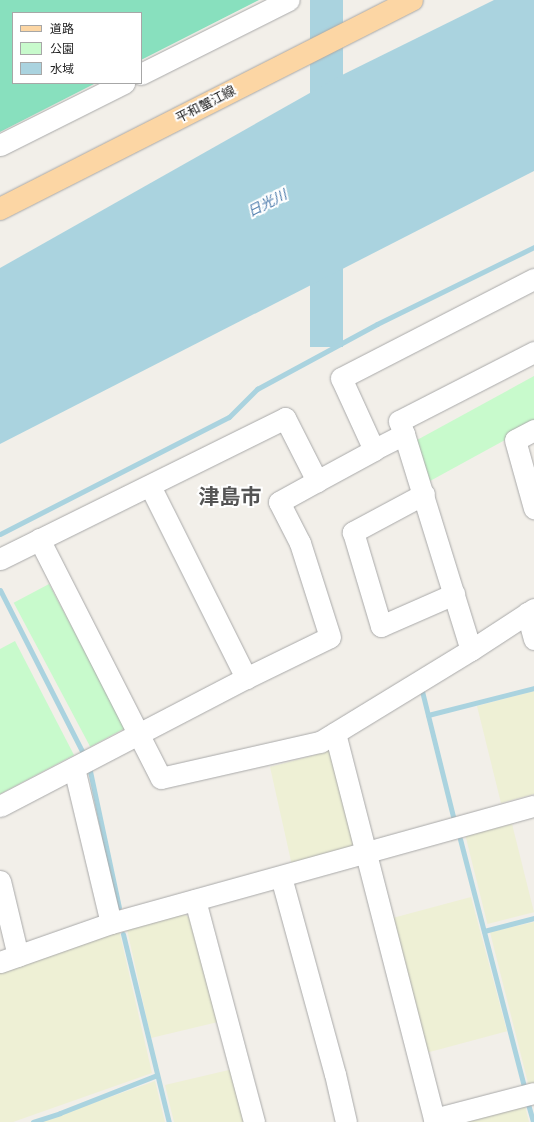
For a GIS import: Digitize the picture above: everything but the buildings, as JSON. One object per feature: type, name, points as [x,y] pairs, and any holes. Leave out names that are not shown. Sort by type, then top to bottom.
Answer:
[{"type":"main road","name":"平和蟹江線","points":[[0,209],[412,0]]},
{"type":"street","points":[[142,74],[289,0]]},
{"type":"street","points":[[0,145],[122,84]]},
{"type":"street","points":[[373,450],[341,378],[534,278]]},
{"type":"street","points":[[471,650],[424,494],[399,421],[534,352]]},
{"type":"street","points":[[0,559],[285,418],[317,481]]},
{"type":"street","points":[[534,430],[515,440],[534,508]]},
{"type":"street","points":[[0,806],[246,678],[330,637],[300,543],[279,502],[404,434]]},
{"type":"street","points":[[150,486],[246,678]]},
{"type":"street","points":[[424,494],[353,532],[381,626],[454,594]]},
{"type":"street","points":[[39,539],[161,778],[320,742],[471,650],[531,611],[534,639]]},
{"type":"street","points":[[335,733],[435,1120],[534,1093]]},
{"type":"street","points":[[74,768],[111,923]]},
{"type":"street","points":[[0,881],[9,959],[111,923],[534,806]]},
{"type":"street","points":[[280,877],[335,1074],[346,1122]]},
{"type":"street","points":[[195,900],[254,1122]]},
{"type":"green space","points":[[0,0],[259,0],[142,59],[142,12],[12,12],[12,84],[94,84],[0,132]]},
{"type":"green space","points":[[534,376],[534,424],[430,481],[417,440]]},
{"type":"green space","points":[[49,584],[126,728],[90,747],[14,603]]},
{"type":"green space","points":[[15,641],[74,755],[0,794],[0,649]]},
{"type":"green space","points":[[534,691],[534,794],[501,803],[477,706]]},
{"type":"green space","points":[[329,748],[361,844],[293,870],[270,767],[315,755]]},
{"type":"green space","points":[[512,824],[534,912],[487,924],[465,836]]},
{"type":"green space","points":[[471,897],[507,1031],[427,1053],[391,918]]},
{"type":"green space","points":[[183,914],[191,918],[218,1022],[151,1038],[127,929]]},
{"type":"green space","points":[[534,922],[534,1086],[529,1087],[490,932]]},
{"type":"green space","points":[[119,930],[152,1073],[13,1122],[0,1122],[0,972]]},
{"type":"green space","points":[[233,1069],[246,1122],[174,1122],[165,1085]]},
{"type":"green space","points":[[155,1081],[165,1122],[40,1122]]},
{"type":"green space","points":[[524,1102],[529,1122],[451,1122]]},
{"type":"water","points":[[310,0],[343,0],[343,347],[310,347]]},
{"type":"water","name":"日光川","points":[[494,0],[534,0],[534,171],[0,444],[0,268],[340,76]]},
{"type":"waterway","points":[[0,534],[229,417],[257,389],[377,324],[534,247]]},
{"type":"waterway","points":[[0,590],[82,751]]},
{"type":"waterway","points":[[421,687],[453,816]]},
{"type":"waterway","points":[[428,715],[534,688]]},
{"type":"waterway","points":[[90,771],[119,907]]},
{"type":"waterway","points":[[460,839],[524,1086]]},
{"type":"waterway","points":[[484,931],[534,918]]},
{"type":"waterway","points":[[123,934],[169,1122]]},
{"type":"waterway","points":[[33,1122],[157,1075]]},
{"type":"waterway","points":[[528,1104],[533,1122]]},
{"type":"district","name":"津島市","points":[[230,497]]}]
